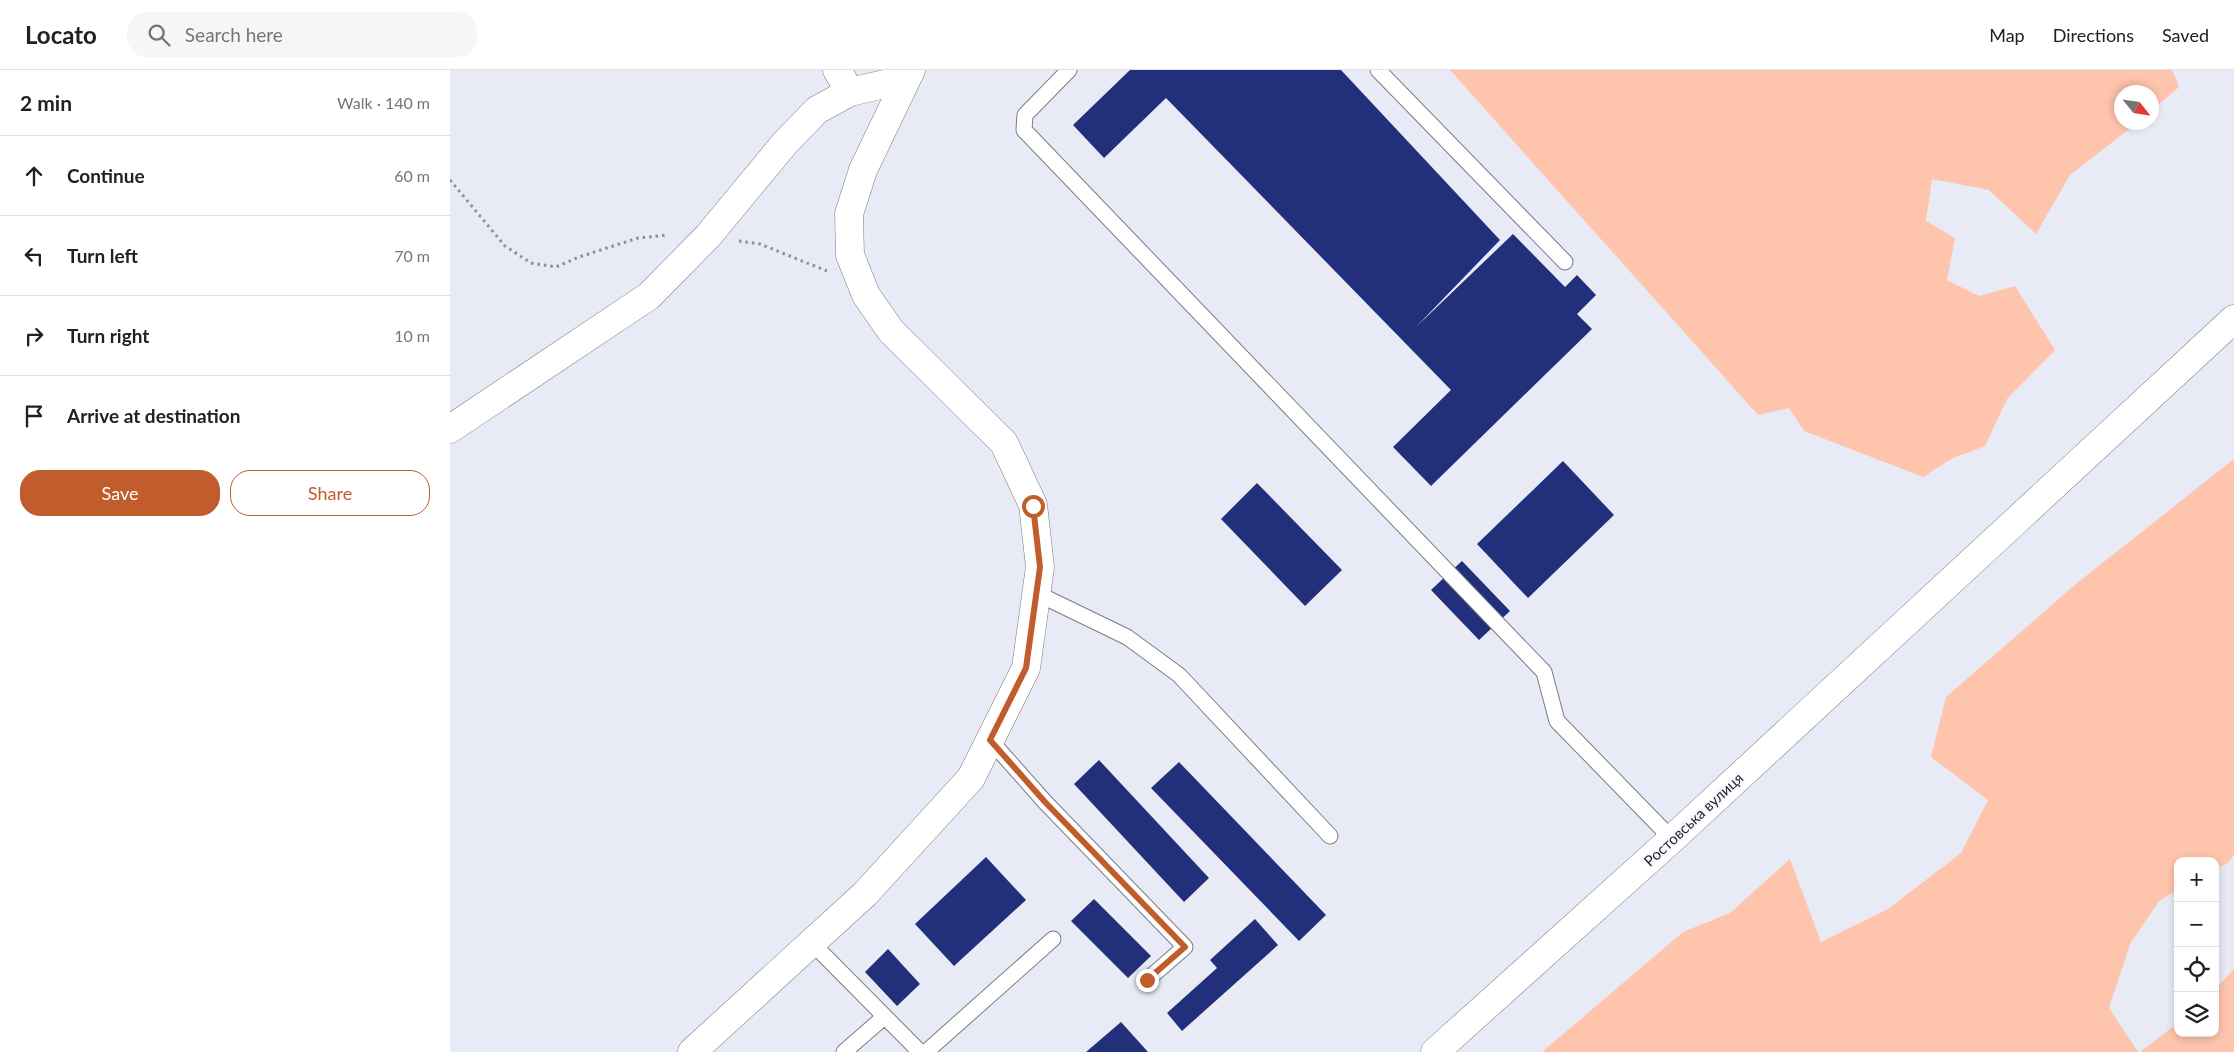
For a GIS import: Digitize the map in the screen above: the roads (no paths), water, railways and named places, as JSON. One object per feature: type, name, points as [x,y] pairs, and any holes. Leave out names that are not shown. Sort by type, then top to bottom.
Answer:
[{"type":"main road","points":[[450,429],[649,296],[708,236],[785,143],[844,81],[909,74]]},
{"type":"main road","points":[[692,1052],[865,894],[972,778],[1026,668],[1040,567],[1033,506],[1004,444],[891,331],[866,295],[850,255],[849,214],[863,170],[909,74]]},
{"type":"main road","name":"Ростовська вулиця","points":[[1435,1052],[1672,839],[2234,319]]},
{"type":"lane","points":[[1069,70],[1025,115],[1024,130],[1544,672],[1557,721],[1672,839]]},
{"type":"lane","points":[[1378,70],[1565,262]]},
{"type":"lane","points":[[1036,593],[1127,637],[1179,675],[1330,836]]},
{"type":"lane","points":[[990,740],[1045,802],[1185,947],[1147,980]]},
{"type":"lane","points":[[926,1052],[1053,938]]},
{"type":"lane","points":[[812,943],[920,1052]]},
{"type":"lane","points":[[844,1052],[884,1017]]}]
